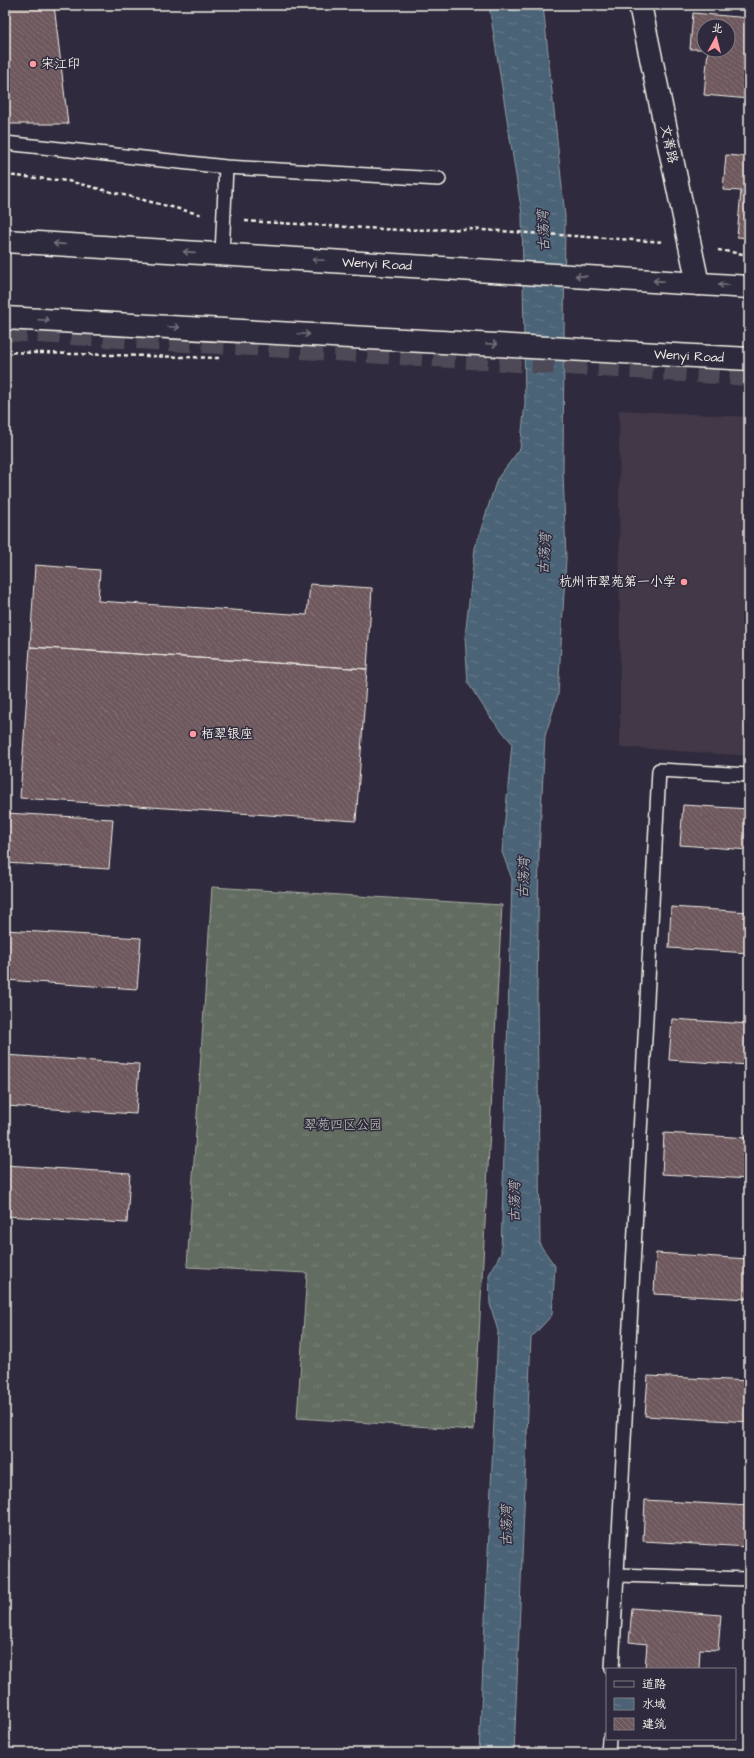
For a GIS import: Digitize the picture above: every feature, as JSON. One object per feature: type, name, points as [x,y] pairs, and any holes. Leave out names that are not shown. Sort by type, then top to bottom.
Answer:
[{"type":"main road","name":"文菁路","points":[[640,5],[698,284]]},
{"type":"main road","name":"Wenyi Road","points":[[5,241],[749,287]]},
{"type":"main road","name":"Wenyi Road","points":[[5,318],[749,359]]},
{"type":"lane","points":[[5,142],[226,167],[439,179]]},
{"type":"lane","points":[[222,254],[226,167]]},
{"type":"lane","points":[[612,1668],[659,770],[749,775]]},
{"type":"lane","points":[[617,1575],[749,1579]]},
{"type":"lane","points":[[608,1753],[609,1740]]},
{"type":"path","points":[[469,229],[617,239]]},
{"type":"shaded area","name":"杭州市翠苑第一小学","points":[[619,410],[749,417],[749,756],[620,747]]},
{"type":"green space","name":"翠苑四区公园","points":[[212,887],[502,905],[474,1430],[297,1418],[307,1273],[187,1267]]},
{"type":"water","name":"古荡湾","points":[[489,5],[543,5],[565,216],[563,470],[566,559],[558,695],[545,736],[539,852],[537,996],[540,1245],[555,1266],[552,1315],[531,1338],[514,1753],[479,1753],[498,1331],[490,1304],[489,1275],[501,1253],[512,879],[502,852],[512,743],[491,718],[468,683],[465,637],[475,548],[497,479],[520,449],[525,404],[522,214]]},
{"type":"building","name":"宋江印","points":[[5,5],[54,5],[68,124],[5,124]]},
{"type":"building","points":[[693,13],[749,18],[749,99],[704,95],[707,58],[736,58],[736,18],[696,18],[696,49],[690,49]]},
{"type":"building","points":[[726,155],[749,157],[749,238],[737,237],[741,191],[723,190]]},
{"type":"building","points":[[35,565],[100,570],[98,601],[307,615],[310,584],[372,588],[367,669],[30,647]]},
{"type":"building","name":"栢翠银座","points":[[30,647],[367,669],[356,821],[20,798]]},
{"type":"building","points":[[683,805],[749,809],[749,850],[680,845]]},
{"type":"building","points":[[5,813],[113,819],[109,869],[5,863]]},
{"type":"building","points":[[671,907],[749,912],[749,953],[669,948]]},
{"type":"building","points":[[5,930],[141,938],[137,989],[5,980]]},
{"type":"building","points":[[672,1019],[749,1024],[749,1065],[669,1060]]},
{"type":"building","points":[[5,1055],[139,1064],[136,1114],[5,1106]]},
{"type":"building","points":[[664,1133],[749,1138],[749,1179],[662,1174]]},
{"type":"building","points":[[5,1165],[130,1173],[127,1223],[5,1216]]},
{"type":"building","points":[[656,1253],[749,1259],[749,1299],[654,1294]]},
{"type":"building","points":[[648,1376],[749,1381],[749,1422],[645,1416]]},
{"type":"building","points":[[645,1500],[749,1506],[749,1547],[643,1541]]},
{"type":"building","points":[[632,1608],[721,1615],[718,1650],[700,1649],[699,1668],[645,1668],[647,1644],[629,1642]]},
{"type":"tunnel","points":[[5,330],[749,375]]},
{"type":"place","name":"宋江印","points":[[33,64]]},
{"type":"place","name":"杭州市翠苑第一小学","points":[[684,582]]},
{"type":"place","name":"栢翠银座","points":[[193,734]]}]
